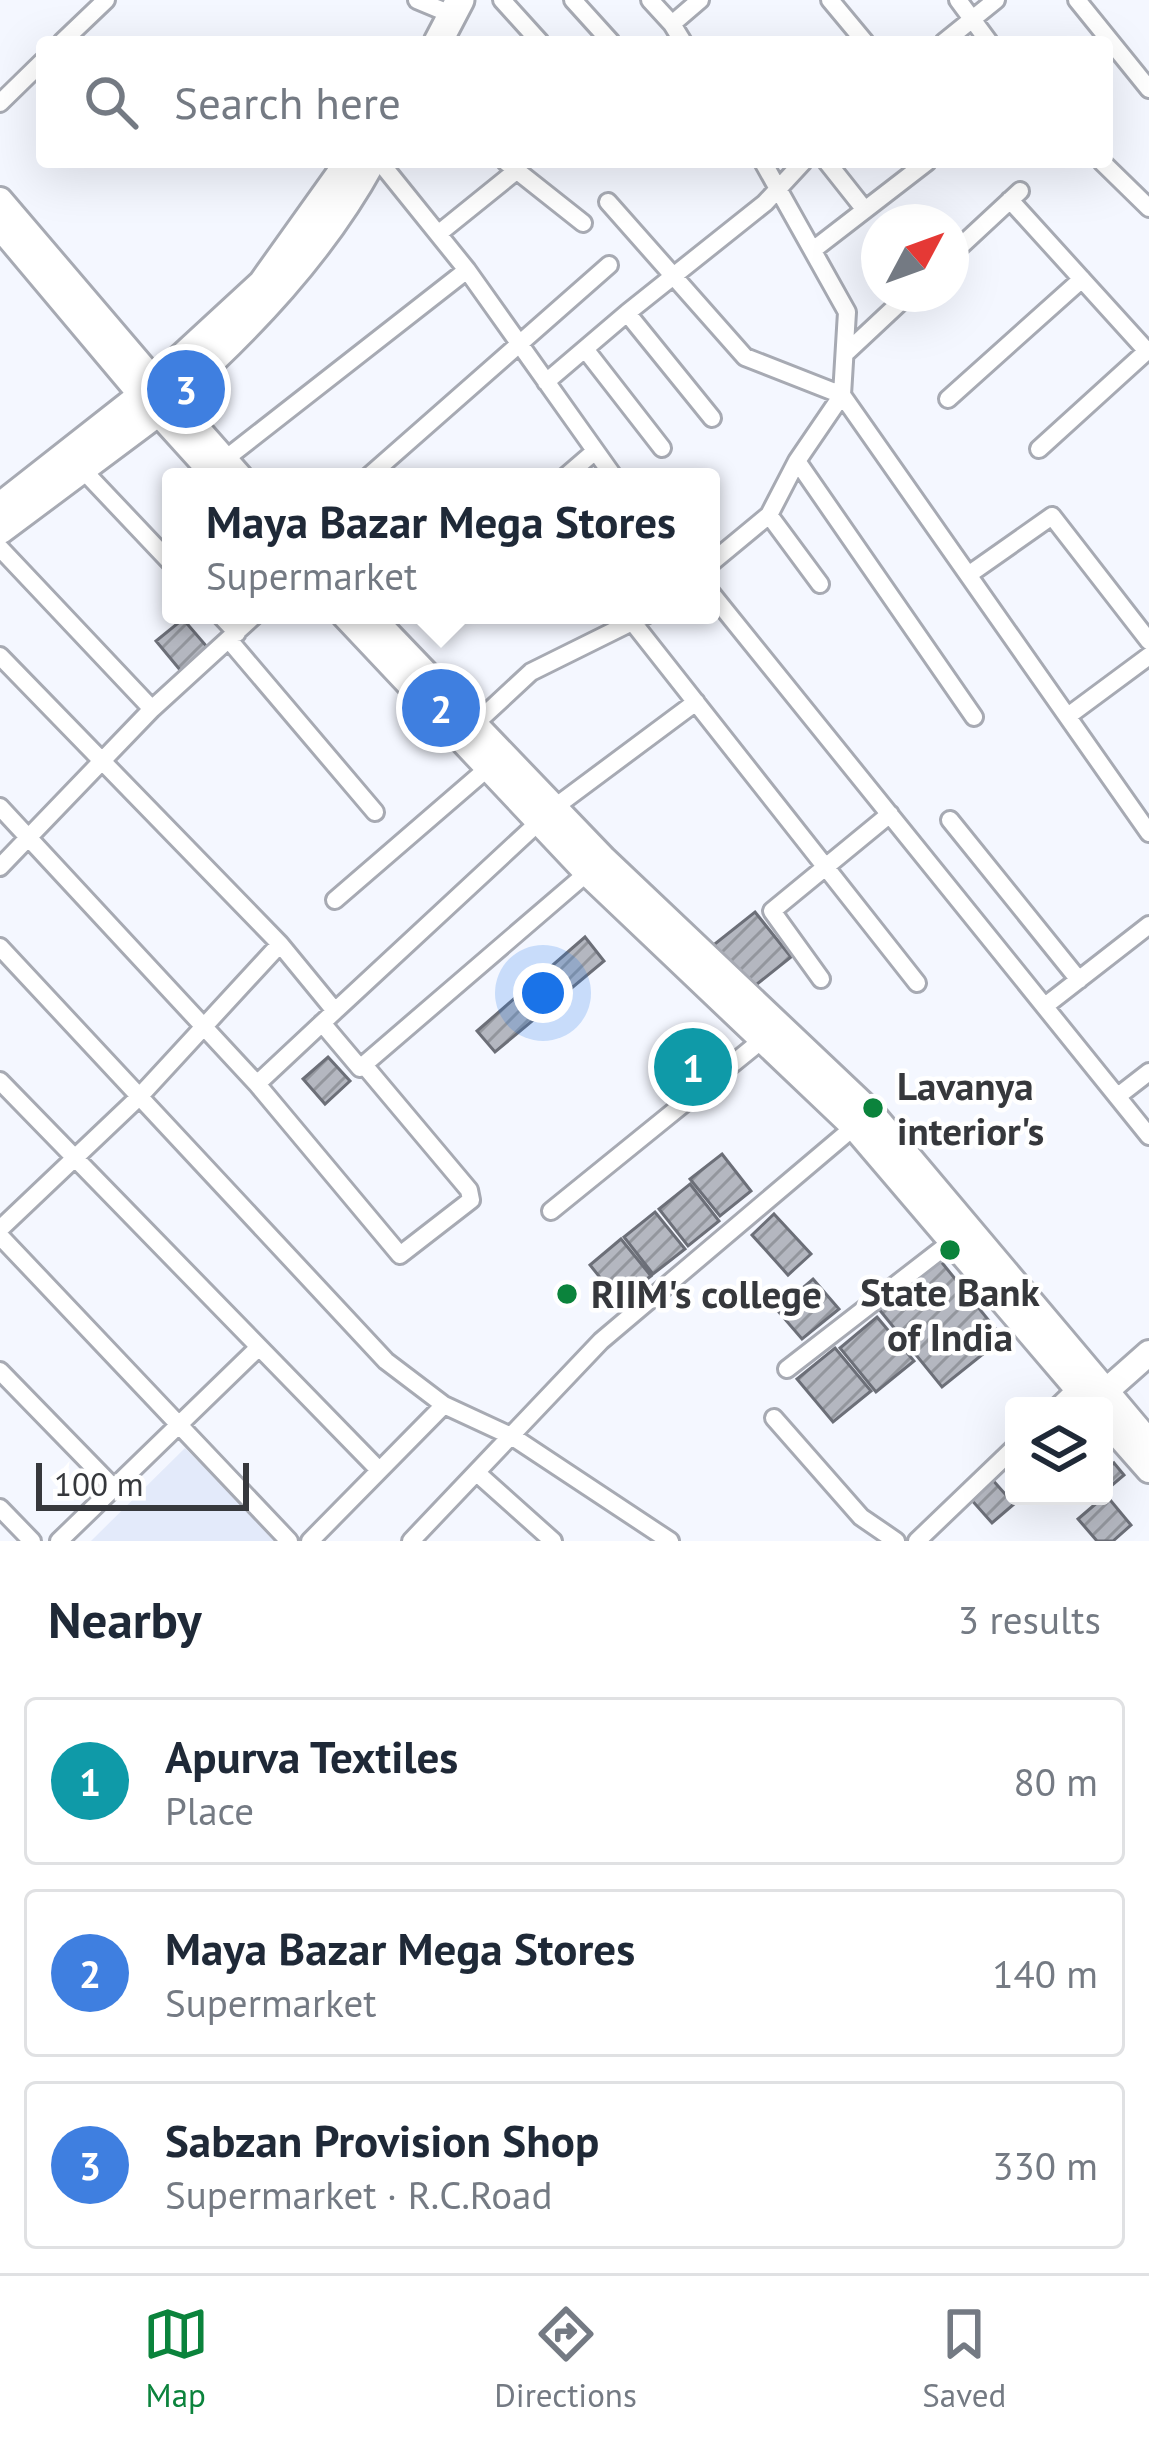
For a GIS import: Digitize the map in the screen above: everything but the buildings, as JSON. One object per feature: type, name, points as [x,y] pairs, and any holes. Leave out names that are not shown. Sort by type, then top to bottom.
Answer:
[{"type":"main road","points":[[427,36],[441,2]]},
{"type":"main road","points":[[438,36],[441,2]]},
{"type":"main road","points":[[0,530],[83,470],[156,396],[262,284],[345,168]]},
{"type":"main road","points":[[0,507],[156,396],[264,310],[324,234],[366,168]]},
{"type":"street","points":[[68,36],[106,0]]},
{"type":"street","points":[[502,0],[535,36]]},
{"type":"street","points":[[573,0],[606,36]]},
{"type":"street","points":[[650,0],[679,36]]},
{"type":"street","points":[[672,24],[700,0]]},
{"type":"street","points":[[830,0],[860,36]]},
{"type":"street","points":[[958,0],[984,36]]},
{"type":"street","points":[[951,36],[996,0]]},
{"type":"street","points":[[1077,0],[1106,36]]},
{"type":"street","points":[[1113,44],[1149,88]]},
{"type":"street","points":[[0,103],[36,68]]},
{"type":"street","points":[[385,168],[467,270],[607,468]]},
{"type":"street","points":[[438,234],[509,168]]},
{"type":"street","points":[[514,168],[583,223]]},
{"type":"street","points":[[720,556],[769,515],[797,461],[842,395],[847,312],[768,168]]},
{"type":"street","points":[[546,382],[765,203],[796,168]]},
{"type":"street","points":[[831,168],[861,205]]},
{"type":"street","points":[[873,204],[919,168]]},
{"type":"street","points":[[1108,168],[1149,208]]},
{"type":"street","points":[[969,238],[1015,196],[1148,351],[1039,449]]},
{"type":"street","points":[[0,200],[156,396]]},
{"type":"street","points":[[608,202],[745,357],[842,395],[1146,822]]},
{"type":"street","points":[[813,250],[861,213]]},
{"type":"street","points":[[0,227],[224,468]]},
{"type":"street","points":[[379,468],[609,265]]},
{"type":"street","points":[[231,468],[467,270]]},
{"type":"street","points":[[948,399],[1082,279]]},
{"type":"street","points":[[847,352],[890,312]]},
{"type":"street","points":[[627,313],[712,418]]},
{"type":"street","points":[[585,349],[662,448]]},
{"type":"street","points":[[575,468],[594,452]]},
{"type":"street","points":[[797,461],[974,717]]},
{"type":"street","points":[[83,470],[162,553]]},
{"type":"street","points":[[769,515],[820,584]]},
{"type":"street","points":[[971,573],[1052,515],[1149,641]]},
{"type":"street","points":[[0,548],[152,710]]},
{"type":"street","points":[[720,604],[1149,1136]]},
{"type":"street","points":[[225,624],[375,812]]},
{"type":"street","points":[[0,867],[152,710],[245,624]]},
{"type":"street","points":[[352,624],[488,768],[547,814],[862,1119],[1086,1395]]},
{"type":"street","points":[[389,624],[547,814],[587,873],[762,1040],[862,1119],[951,1242],[1086,1395],[1149,1442]]},
{"type":"street","points":[[475,724],[531,672],[624,624]]},
{"type":"street","points":[[640,624],[696,702],[917,982]]},
{"type":"street","points":[[0,656],[280,944],[360,1068],[587,873]]},
{"type":"street","points":[[1068,716],[1149,656]]},
{"type":"street","points":[[257,1084],[547,814],[696,702]]},
{"type":"street","points":[[335,899],[488,768]]},
{"type":"street","points":[[0,807],[257,1084],[400,1255],[471,1200],[469,1190],[364,1065]]},
{"type":"street","points":[[821,980],[772,911],[890,814]]},
{"type":"street","points":[[950,820],[1078,980]]},
{"type":"street","points":[[1045,1006],[1149,926]]},
{"type":"street","points":[[280,944],[206,1028],[0,1233],[289,1541]]},
{"type":"street","points":[[0,947],[386,1361],[444,1405],[513,1437],[670,1541]]},
{"type":"street","points":[[551,1211],[762,1040]]},
{"type":"street","points":[[1118,1096],[1149,1072]]},
{"type":"street","points":[[0,1082],[379,1470]]},
{"type":"street","points":[[416,1539],[601,1341],[862,1119]]},
{"type":"street","points":[[787,1369],[951,1242]]},
{"type":"street","points":[[59,1541],[256,1349]]},
{"type":"street","points":[[1086,1395],[1149,1353]]},
{"type":"street","points":[[0,1370],[114,1488]]},
{"type":"street","points":[[310,1541],[444,1405]]},
{"type":"street","points":[[774,1418],[861,1517],[896,1541]]},
{"type":"street","points":[[1113,1429],[1149,1470]]},
{"type":"street","points":[[917,1541],[1005,1457]]},
{"type":"street","points":[[477,1474],[553,1541]]},
{"type":"street","points":[[0,1508],[32,1541]]},
{"type":"shaded area","points":[[185,1448],[277,1541],[91,1541]]},
{"type":"place","name":"Sabzan Provision Shop","points":[[186,389]]},
{"type":"place","name":"Maya Bazar Mega Stores","points":[[441,708]]},
{"type":"place","name":"Apurva Textiles","points":[[693,1067]]},
{"type":"place","name":"Lavanya interior's","points":[[873,1108]]},
{"type":"place","name":"State Bank of India","points":[[950,1250]]},
{"type":"place","name":"RIIM's college","points":[[567,1294]]}]
